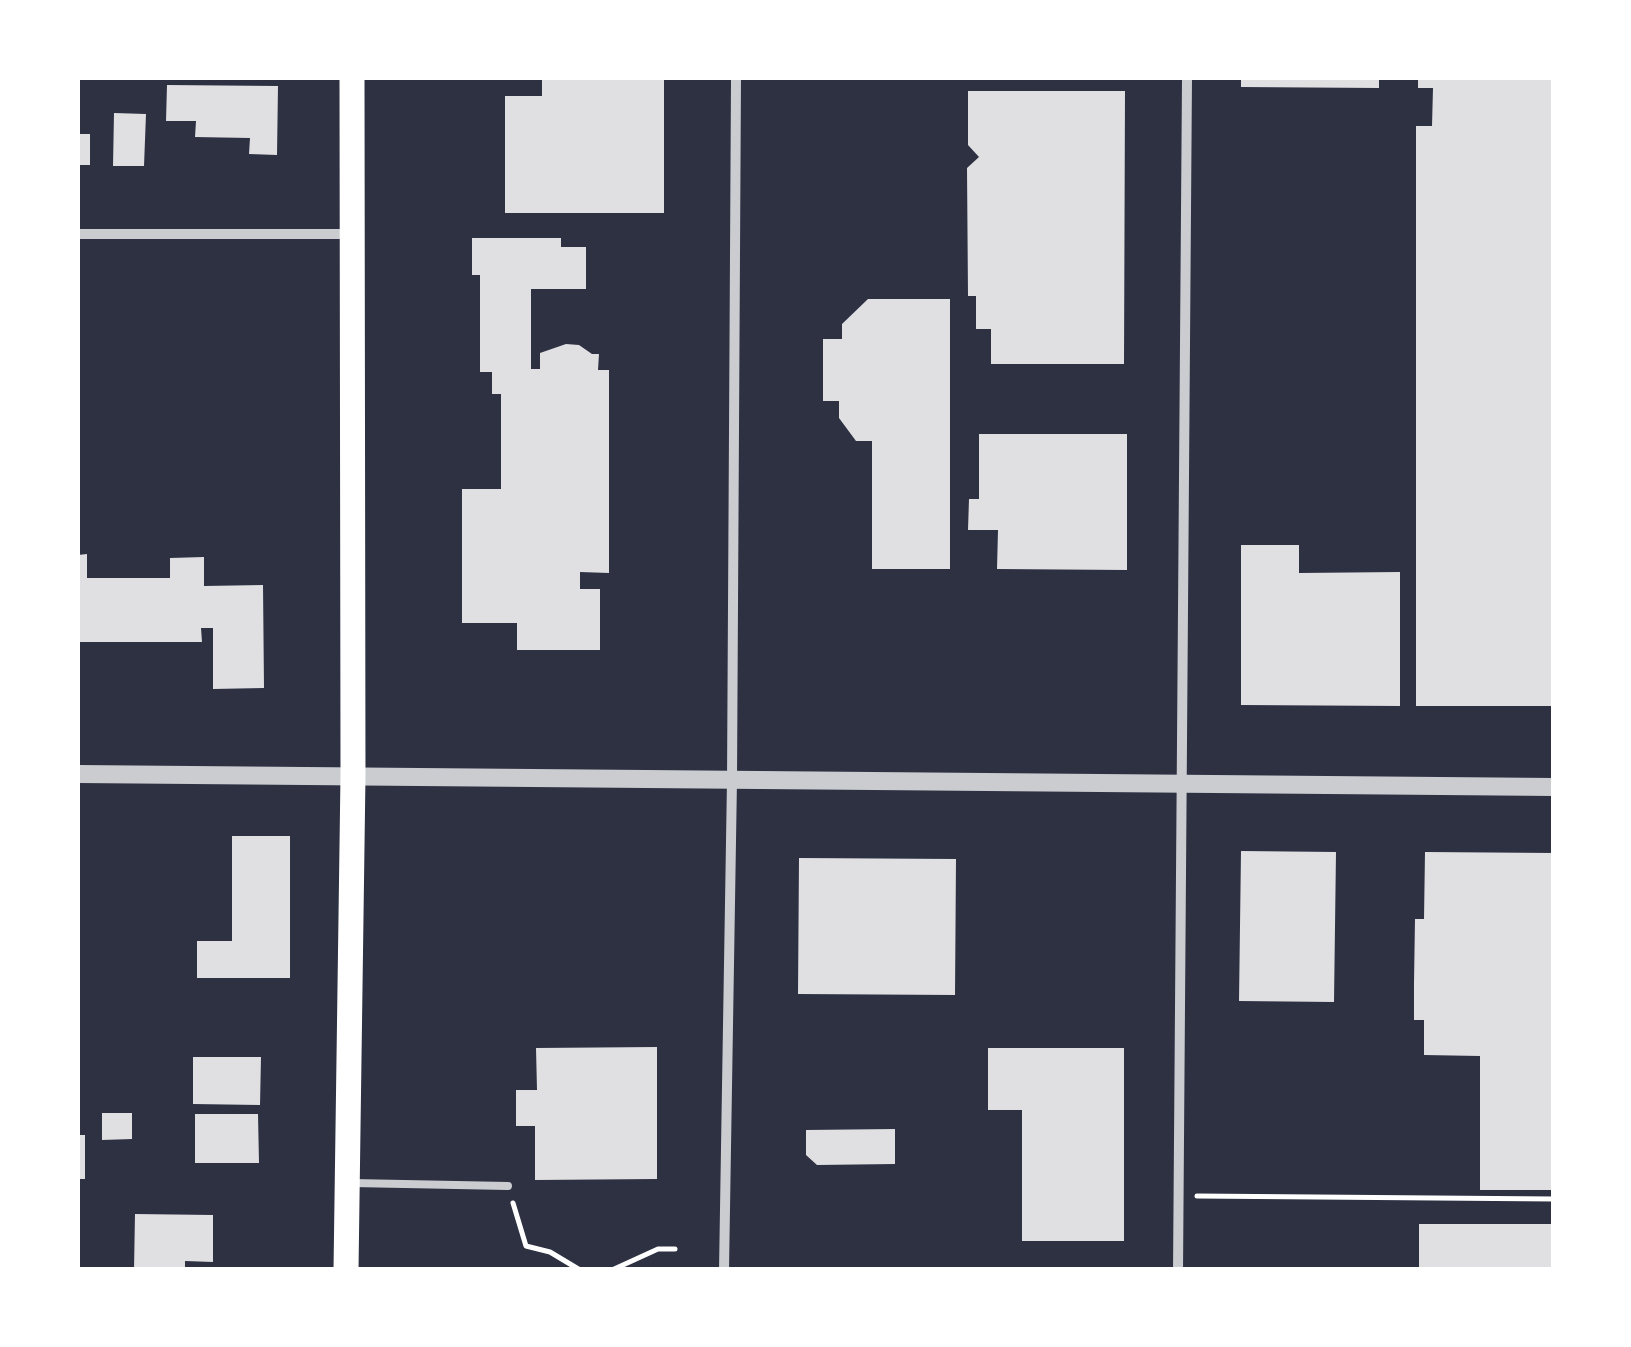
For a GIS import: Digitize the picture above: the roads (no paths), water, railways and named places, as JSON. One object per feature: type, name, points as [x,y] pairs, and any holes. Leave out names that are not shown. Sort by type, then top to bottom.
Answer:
[{"type":"main road","points":[[346,1270],[353,776],[352,78]]},
{"type":"street","points":[[724,1270],[732,780],[736,78]]},
{"type":"street","points":[[1178,1270],[1186,78]]},
{"type":"street","points":[[78,234],[352,234]]},
{"type":"street","points":[[78,774],[1554,787]]},
{"type":"lane","points":[[348,1183],[508,1186]]}]
